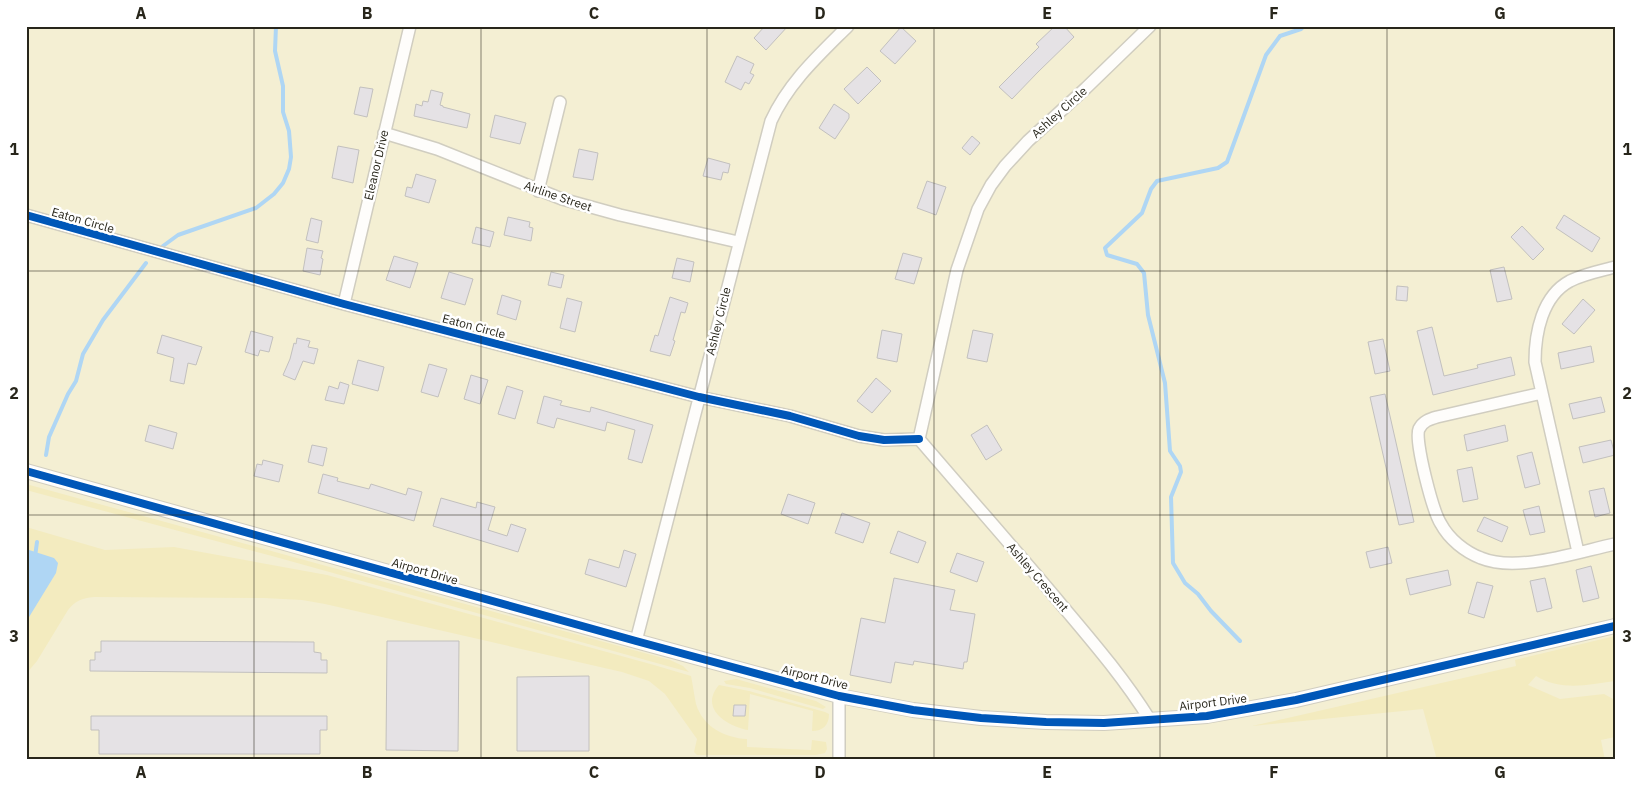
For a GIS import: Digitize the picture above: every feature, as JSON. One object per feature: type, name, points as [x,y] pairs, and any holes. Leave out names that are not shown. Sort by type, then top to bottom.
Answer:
[{"type":"street","name":"Eleanor Drive","points":[[344,304],[410,26]]},
{"type":"street","name":"Ashley Circle","points":[[636,641],[771,120],[779,104],[800,75],[848,26]]},
{"type":"street","name":"Ashley Circle","points":[[919,439],[957,270],[978,209],[991,185],[1005,166],[1028,141],[1150,26]]},
{"type":"street","points":[[538,190],[560,102]]},
{"type":"street","name":"Airline Street","points":[[384,133],[446,152],[562,199],[620,215],[738,242]]},
{"type":"street","name":"Eaton Circle","points":[[26,216],[344,304],[699,397],[790,416],[859,436],[884,440],[919,439]]},
{"type":"street","points":[[1578,552],[1534,362],[1536,337],[1542,315],[1561,288],[1570,281],[1615,267]]},
{"type":"street","points":[[1542,393],[1425,421],[1419,429],[1419,442],[1429,490],[1441,525],[1458,544],[1482,558],[1503,563],[1516,564],[1615,544]]},
{"type":"street","name":"Ashley Crescent","points":[[919,439],[991,524],[1023,558],[1106,658],[1133,693],[1150,720]]},
{"type":"street","name":"Airport Drive","points":[[26,471],[839,696],[921,711],[1009,720],[1104,723],[1206,716],[1287,702],[1615,626]]},
{"type":"street","points":[[839,696],[840,760]]},
{"type":"shaded area","points":[[26,26],[1615,26],[1615,760],[26,760]]},
{"type":"shaded area","points":[[26,484],[670,660],[683,666],[689,672],[26,490]]},
{"type":"shaded area","points":[[26,527],[105,550],[174,547],[327,575],[654,665],[691,676],[696,704],[704,719],[709,725],[723,734],[747,739],[747,747],[811,750],[812,740],[826,742],[827,749],[825,753],[816,755],[697,755],[694,752],[697,739],[665,694],[649,681],[622,672],[302,600],[264,598],[86,598],[73,604],[68,610],[37,661],[26,674]]},
{"type":"shaded area","points":[[1615,636],[1615,681],[1574,686],[1555,684],[1536,676],[1528,685],[1560,699],[1604,694],[1615,700],[1615,737],[1601,740],[1605,760],[1437,760],[1423,709],[1252,726],[1516,666],[1515,660]]},
{"type":"shaded area","points":[[736,679],[816,701],[826,707],[823,709],[750,688],[726,684],[724,681]]},
{"type":"shaded area","points":[[719,685],[749,691],[825,712],[829,714],[829,718],[827,724],[822,729],[812,731],[813,711],[750,694],[748,730],[731,725],[718,715],[712,701]],"holes":[[[734,705],[745,705],[745,716],[733,715]]]},
{"type":"water","points":[[26,549],[54,558],[58,563],[56,573],[26,622]]},
{"type":"building","points":[[765,26],[788,26],[766,50],[754,38]]},
{"type":"building","points":[[1055,26],[1064,26],[1074,37],[1012,99],[999,87],[1039,47],[1036,44]]},
{"type":"building","points":[[901,27],[916,41],[895,64],[880,51]]},
{"type":"building","points":[[737,56],[754,64],[750,73],[754,75],[749,84],[745,82],[741,90],[725,82]]},
{"type":"building","points":[[867,67],[881,81],[858,104],[844,89]]},
{"type":"building","points":[[360,87],[373,89],[367,117],[354,114]]},
{"type":"building","points":[[431,90],[443,93],[440,105],[443,107],[470,114],[467,128],[414,116],[416,104],[422,106],[423,101],[428,102]]},
{"type":"building","points":[[834,104],[849,114],[849,118],[835,139],[819,128]]},
{"type":"building","points":[[495,115],[526,123],[520,144],[490,137]]},
{"type":"building","points":[[972,136],[980,143],[970,155],[962,148]]},
{"type":"building","points":[[338,146],[359,150],[353,183],[332,178]]},
{"type":"building","points":[[579,149],[598,153],[593,180],[573,177]]},
{"type":"building","points":[[708,158],[730,164],[728,173],[723,172],[721,180],[703,176]]},
{"type":"building","points":[[416,174],[436,180],[429,203],[405,196],[407,187],[412,188]]},
{"type":"building","points":[[927,181],[946,187],[936,215],[917,208]]},
{"type":"building","points":[[1564,215],[1600,238],[1592,252],[1556,228]]},
{"type":"building","points":[[508,217],[530,222],[529,227],[533,228],[531,241],[504,235]]},
{"type":"building","points":[[311,218],[322,221],[318,243],[306,240]]},
{"type":"building","points":[[1522,226],[1544,249],[1533,260],[1511,237]]},
{"type":"building","points":[[476,227],[494,232],[490,247],[472,243]]},
{"type":"building","points":[[307,248],[323,251],[320,275],[303,271]]},
{"type":"building","points":[[903,253],[922,258],[914,284],[895,279]]},
{"type":"building","points":[[394,256],[418,263],[410,288],[386,280]]},
{"type":"building","points":[[677,258],[694,262],[690,282],[672,278]]},
{"type":"building","points":[[1504,267],[1512,299],[1497,302],[1490,270]]},
{"type":"building","points":[[449,272],[473,279],[465,305],[441,298]]},
{"type":"building","points":[[551,272],[564,275],[561,288],[548,285]]},
{"type":"building","points":[[1397,286],[1408,287],[1407,301],[1396,300]]},
{"type":"building","points":[[502,295],[521,301],[516,320],[497,314]]},
{"type":"building","points":[[670,297],[688,303],[685,313],[681,312],[670,356],[650,351],[655,335],[658,336]]},
{"type":"building","points":[[567,298],[582,302],[575,332],[560,328]]},
{"type":"building","points":[[1583,299],[1595,310],[1574,334],[1562,324]]},
{"type":"building","points":[[1432,327],[1444,376],[1478,368],[1477,365],[1511,357],[1515,375],[1433,395],[1417,331]]},
{"type":"building","points":[[882,330],[902,334],[897,362],[877,358]]},
{"type":"building","points":[[973,330],[993,334],[987,362],[967,358]]},
{"type":"building","points":[[251,331],[273,337],[269,352],[260,350],[258,356],[245,352]]},
{"type":"building","points":[[162,335],[202,347],[196,365],[188,363],[184,384],[170,381],[174,358],[157,353]]},
{"type":"building","points":[[297,338],[310,341],[308,347],[318,349],[314,364],[303,361],[295,380],[283,375]]},
{"type":"building","points":[[1383,339],[1390,371],[1375,374],[1368,342]]},
{"type":"building","points":[[1591,346],[1594,362],[1561,369],[1558,353]]},
{"type":"building","points":[[358,360],[384,367],[378,391],[352,384]]},
{"type":"building","points":[[429,364],[447,369],[438,397],[421,392]]},
{"type":"building","points":[[471,375],[488,380],[480,404],[464,399]]},
{"type":"building","points":[[876,378],[891,391],[872,413],[857,401]]},
{"type":"building","points":[[340,382],[349,385],[344,404],[325,400],[329,386],[338,389]]},
{"type":"building","points":[[507,386],[523,391],[515,419],[498,414]]},
{"type":"building","points":[[1385,394],[1414,522],[1399,525],[1370,397]]},
{"type":"building","points":[[544,396],[562,401],[560,405],[590,412],[591,407],[653,425],[642,463],[628,459],[635,430],[607,422],[605,431],[557,418],[554,428],[537,423]]},
{"type":"building","points":[[1601,397],[1605,412],[1573,419],[1569,404]]},
{"type":"building","points":[[149,425],[177,433],[173,449],[145,441]]},
{"type":"building","points":[[987,425],[1002,450],[986,460],[971,435]]},
{"type":"building","points":[[1505,425],[1508,441],[1467,451],[1464,435]]},
{"type":"building","points":[[1611,440],[1615,455],[1583,463],[1579,447]]},
{"type":"building","points":[[312,445],[327,448],[323,466],[308,462]]},
{"type":"building","points":[[1532,452],[1540,484],[1525,488],[1517,456]]},
{"type":"building","points":[[263,460],[283,465],[279,482],[254,476],[257,464],[262,465]]},
{"type":"building","points":[[1472,467],[1478,499],[1463,502],[1457,470]]},
{"type":"building","points":[[323,474],[338,478],[337,481],[369,489],[371,484],[406,495],[408,488],[422,492],[414,521],[318,493]]},
{"type":"building","points":[[1604,488],[1610,513],[1595,517],[1589,491]]},
{"type":"building","points":[[788,494],[815,503],[808,524],[781,514]]},
{"type":"building","points":[[441,498],[476,508],[477,502],[495,507],[488,530],[507,536],[511,524],[526,529],[518,552],[433,526]]},
{"type":"building","points":[[1539,506],[1545,532],[1530,535],[1523,510]]},
{"type":"building","points":[[842,513],[870,523],[863,543],[835,533]]},
{"type":"building","points":[[1484,517],[1508,527],[1502,542],[1477,531]]},
{"type":"building","points":[[898,531],[926,542],[918,563],[890,553]]},
{"type":"building","points":[[1388,547],[1392,563],[1370,568],[1366,552]]},
{"type":"building","points":[[624,550],[636,554],[626,587],[585,574],[589,559],[619,568]]},
{"type":"building","points":[[957,553],[984,562],[977,582],[950,572]]},
{"type":"building","points":[[1591,566],[1599,598],[1583,602],[1576,570]]},
{"type":"building","points":[[1448,570],[1451,585],[1410,595],[1406,579]]},
{"type":"building","points":[[894,578],[955,590],[950,610],[975,614],[967,662],[964,662],[963,669],[914,661],[913,665],[895,662],[891,683],[850,675],[861,618],[885,623]]},
{"type":"building","points":[[1545,578],[1552,608],[1537,612],[1530,581]]},
{"type":"building","points":[[1477,582],[1493,586],[1484,618],[1468,613]]},
{"type":"building","points":[[101,641],[314,642],[314,652],[321,653],[321,660],[327,660],[327,673],[90,671],[90,660],[95,660],[95,652],[101,652]]},
{"type":"building","points":[[387,641],[459,641],[458,751],[386,750]]},
{"type":"building","points":[[589,676],[589,751],[517,751],[517,677]]},
{"type":"building","points":[[734,705],[746,705],[745,716],[733,716]]},
{"type":"building","points":[[91,716],[327,716],[327,730],[320,730],[320,754],[99,754],[99,730],[91,730]]},
{"type":"waterway","points":[[163,246],[178,235],[256,208],[274,194],[283,183],[289,169],[291,157],[289,131],[283,112],[283,86],[275,51],[276,26]]},
{"type":"waterway","points":[[1240,641],[1211,611],[1198,594],[1185,583],[1173,563],[1171,497],[1181,472],[1180,466],[1170,451],[1165,383],[1148,315],[1144,273],[1137,264],[1107,255],[1105,248],[1142,213],[1151,189],[1157,181],[1218,168],[1227,162],[1266,55],[1280,36],[1301,29],[1304,26]]},
{"type":"waterway","points":[[46,455],[49,437],[68,394],[76,381],[83,354],[103,320],[146,263]]},
{"type":"waterway","points":[[35,557],[37,542]]},
{"type":"cycle path","points":[[26,215],[344,304],[699,397],[790,416],[859,436],[884,440],[919,439]]},
{"type":"cycle path","points":[[26,471],[839,696],[913,710],[981,718],[1104,723],[1207,716],[1296,700],[1615,626]]}]
